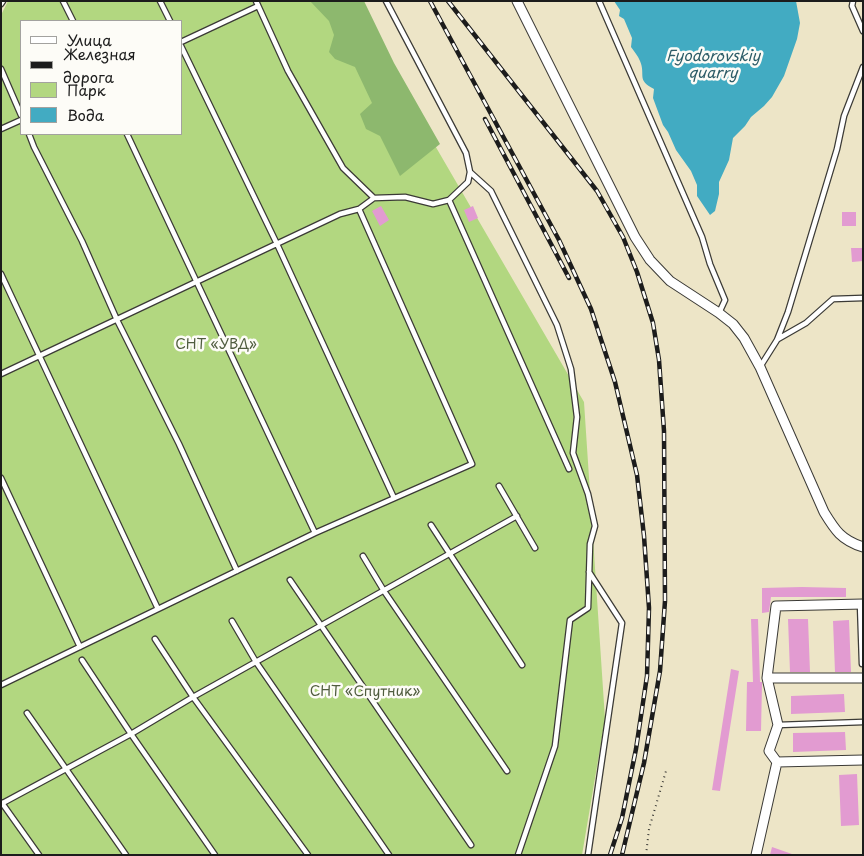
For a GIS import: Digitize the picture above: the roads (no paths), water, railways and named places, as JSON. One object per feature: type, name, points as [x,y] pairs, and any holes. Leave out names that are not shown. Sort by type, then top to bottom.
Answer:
[{"type":"street","points":[[517,1],[635,237],[650,260],[670,281],[719,313],[733,324],[744,338],[760,367],[824,512],[837,533],[852,544],[863,547]]},
{"type":"street","points":[[756,855],[777,762],[769,751],[778,725],[767,678],[776,606],[861,604]]},
{"type":"street","points":[[767,678],[863,678]]},
{"type":"street","points":[[777,762],[863,760]]},
{"type":"lane","points":[[63,1],[72,20]]},
{"type":"lane","points":[[160,1],[170,20]]},
{"type":"lane","points":[[1,374],[340,214],[360,209],[374,198],[405,197],[433,204],[449,200],[468,182],[470,172],[466,153],[386,1]]},
{"type":"lane","points":[[599,1],[702,237],[710,264],[725,300],[719,313]]},
{"type":"lane","points":[[853,1],[852,6],[863,31]]},
{"type":"lane","points":[[182,43],[257,4],[288,71],[343,168],[374,198]]},
{"type":"lane","points":[[182,46],[277,244],[394,498]]},
{"type":"lane","points":[[760,367],[777,340],[801,274],[838,149],[844,116],[863,67]]},
{"type":"lane","points":[[1,69],[20,113]]},
{"type":"lane","points":[[1,129],[20,120]]},
{"type":"lane","points":[[29,135],[82,241],[117,320],[179,444],[236,571]]},
{"type":"lane","points":[[127,135],[315,533]]},
{"type":"lane","points":[[470,172],[491,192],[557,325],[571,369],[576,417],[574,453],[588,494],[595,526],[590,544],[588,608],[570,620],[555,746],[518,855]]},
{"type":"lane","points":[[449,200],[569,469]]},
{"type":"lane","points":[[2,682],[80,647],[315,533],[472,464],[360,209]]},
{"type":"lane","points":[[1,274],[158,609]]},
{"type":"lane","points":[[777,340],[806,323],[833,299],[863,298]]},
{"type":"lane","points":[[1,478],[80,647]]},
{"type":"lane","points":[[499,486],[535,548]]},
{"type":"lane","points":[[39,855],[2,803],[131,734],[193,697],[517,516]]},
{"type":"lane","points":[[431,525],[522,665]]},
{"type":"lane","points":[[363,556],[384,591],[507,771]]},
{"type":"lane","points":[[588,855],[622,623],[589,570]]},
{"type":"lane","points":[[290,580],[471,845]]},
{"type":"lane","points":[[861,604],[862,664]]},
{"type":"lane","points":[[232,621],[256,662],[389,855]]},
{"type":"lane","points":[[155,639],[193,697],[308,855]]},
{"type":"lane","points":[[82,660],[215,855]]},
{"type":"lane","points":[[27,713],[126,855]]},
{"type":"lane","points":[[778,725],[863,722]]},
{"type":"water","name":"Fyodorovskiy quarry","points":[[614,1],[796,1],[800,23],[797,39],[784,76],[772,97],[733,138],[729,160],[719,182],[719,194],[715,211],[710,215],[697,196],[697,185],[691,171],[676,150],[663,125],[653,98],[654,89],[643,80],[642,66],[631,47],[632,38],[624,19],[619,16],[620,10]]},
{"type":"railway","points":[[430,1],[559,240],[591,309],[615,382],[637,475],[649,608],[647,676],[636,749],[622,818],[610,855]]},
{"type":"railway","points":[[448,1],[597,191],[623,237],[637,272],[653,323],[659,360],[664,431],[665,601],[660,671],[644,763],[622,855]]},
{"type":"railway","points":[[485,119],[569,278]]},
{"type":"park label","name":"СНТ «УВД»","points":[[216,345]]},
{"type":"park label","name":"СНТ «Спутник»","points":[[365,692]]}]
